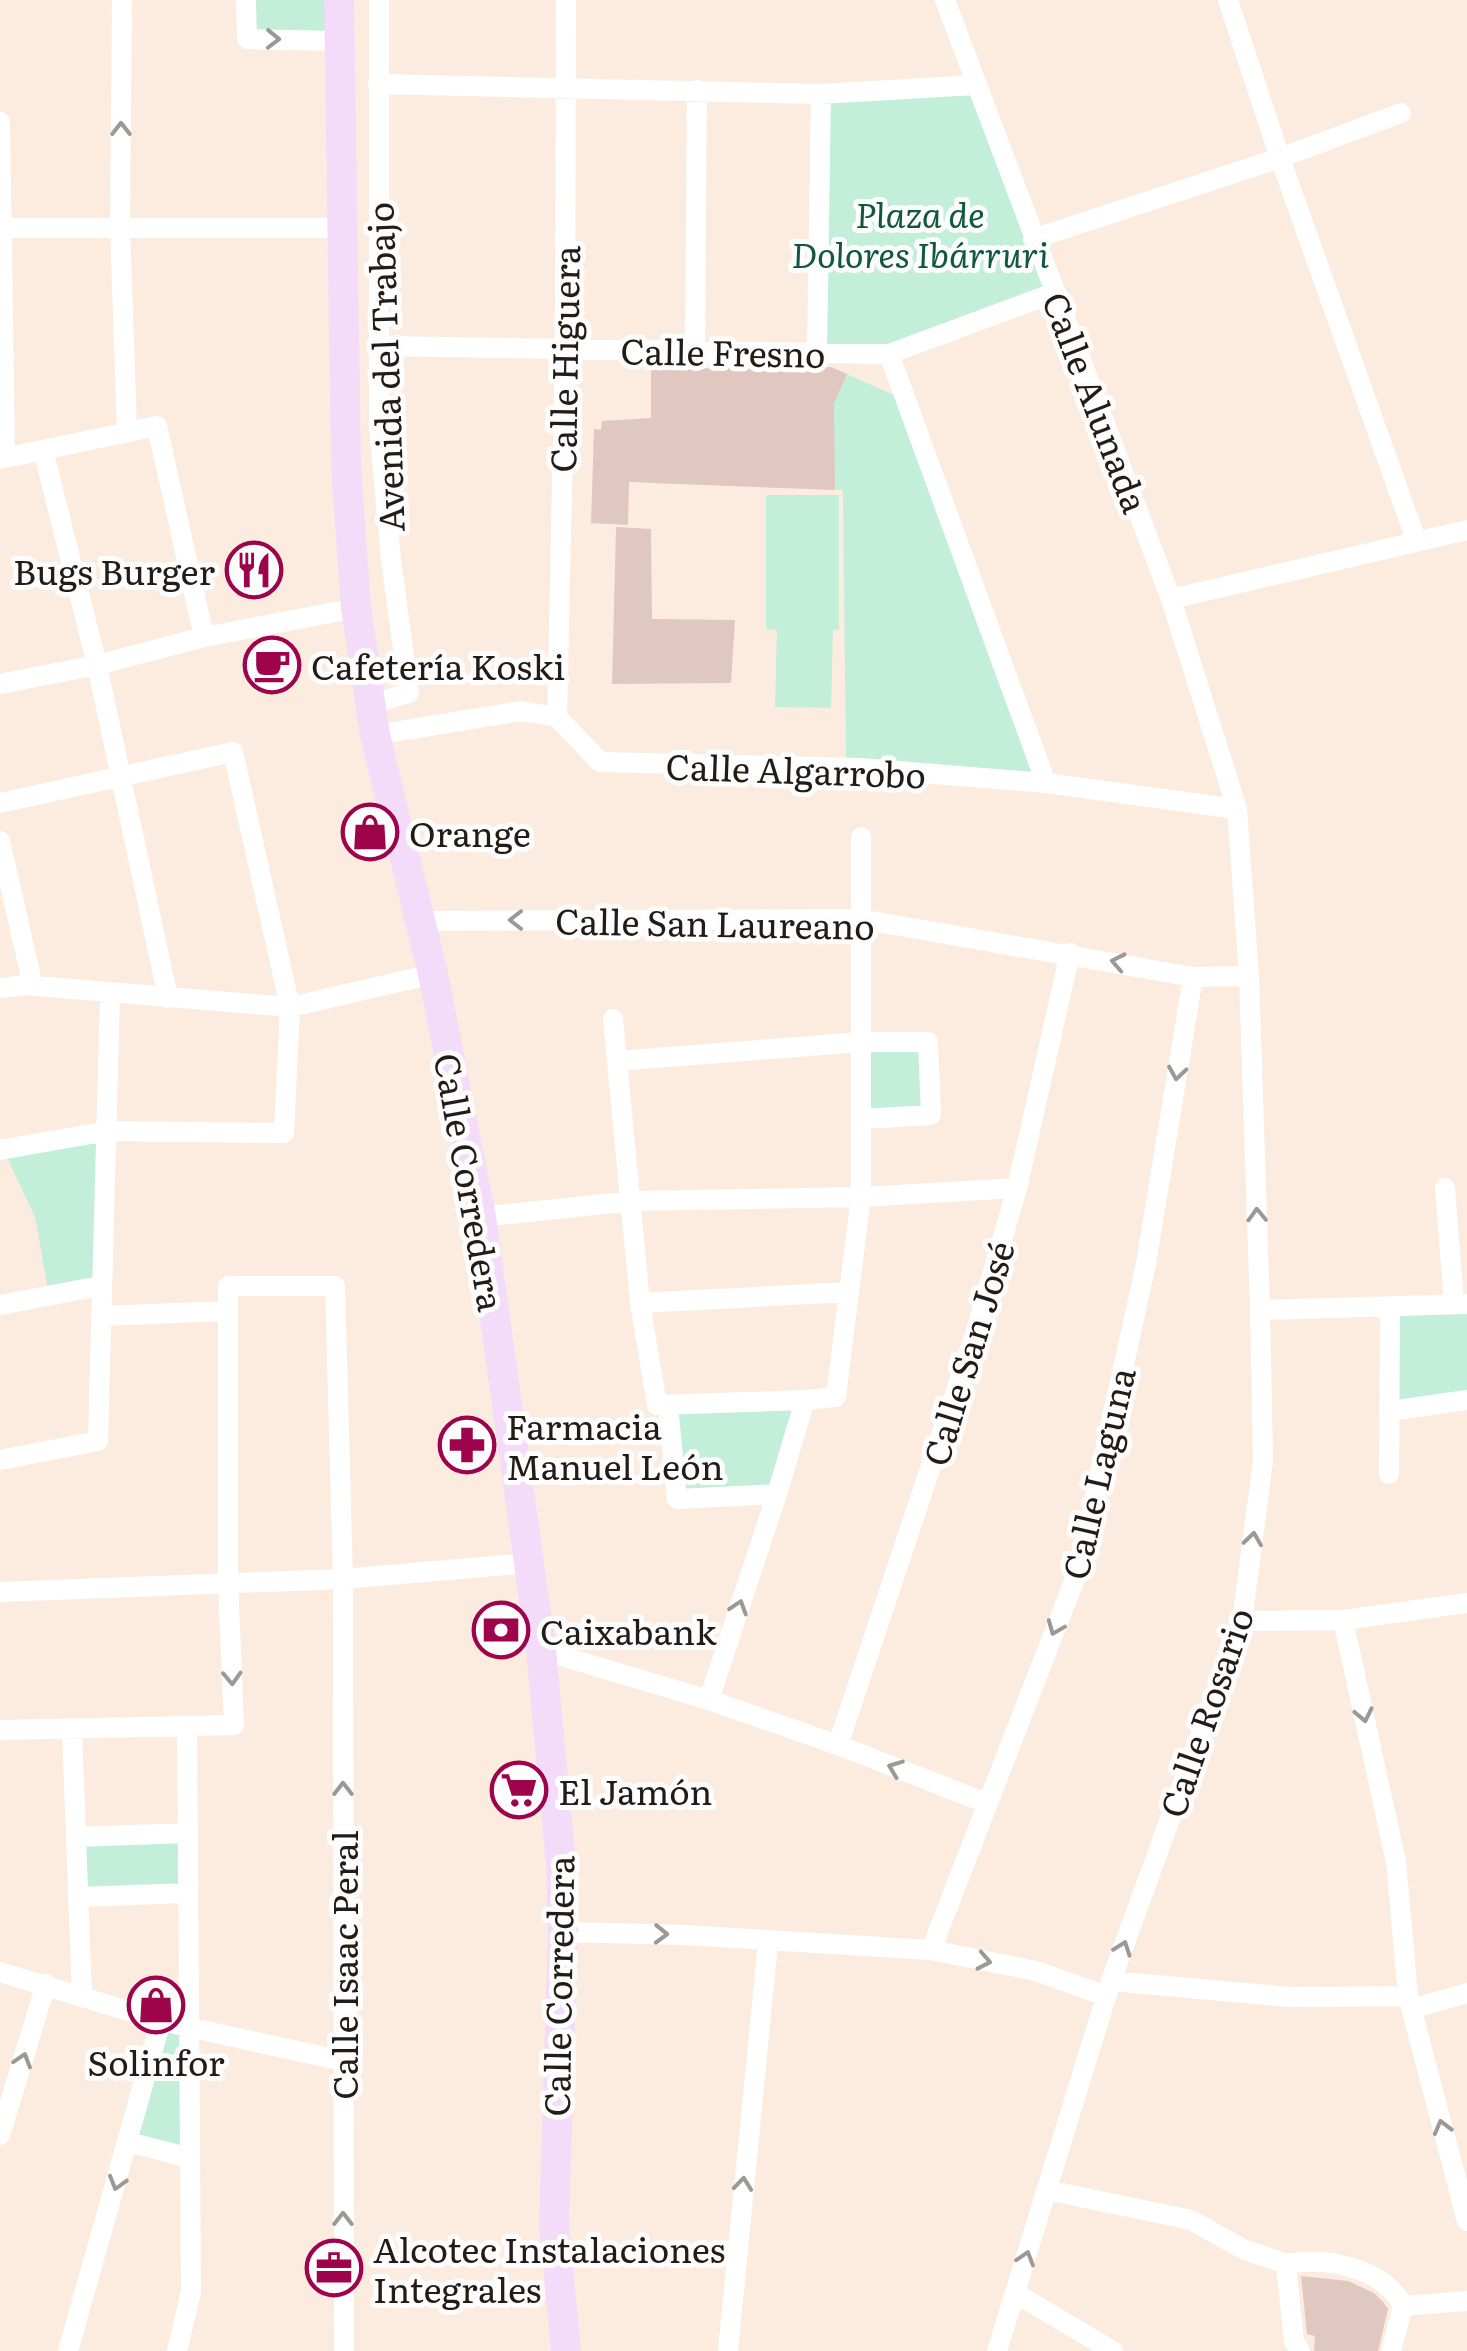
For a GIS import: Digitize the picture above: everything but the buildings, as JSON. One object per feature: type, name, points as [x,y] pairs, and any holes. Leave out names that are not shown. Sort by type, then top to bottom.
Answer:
[{"type":"street","points":[[122,0],[120,227],[128,431]]},
{"type":"street","points":[[246,0],[246,39],[339,40]]},
{"type":"street","name":"Avenida del Trabajo","points":[[340,0],[346,466],[356,608],[375,735],[433,974]]},
{"type":"street","name":"Avenida del Trabajo","points":[[370,704],[408,692],[380,424],[379,0]]},
{"type":"street","name":"Calle Higuera","points":[[557,717],[566,0]]},
{"type":"street","name":"Calle Alunada","points":[[944,0],[1172,599],[1237,808]]},
{"type":"street","points":[[1228,0],[1416,540]]},
{"type":"street","points":[[378,84],[820,94],[975,85]]},
{"type":"street","points":[[696,350],[697,90]]},
{"type":"street","points":[[817,352],[820,94]]},
{"type":"street","points":[[1032,239],[1280,158],[1401,113]]},
{"type":"street","points":[[0,122],[3,459],[158,426],[204,638]]},
{"type":"street","points":[[1,228],[341,228]]},
{"type":"street","name":"Calle Fresno","points":[[379,346],[888,354],[1056,292]]},
{"type":"street","points":[[888,354],[1046,783]]},
{"type":"street","points":[[43,450],[96,665],[168,998]]},
{"type":"street","points":[[1172,599],[1467,530]]},
{"type":"street","points":[[0,684],[356,608]]},
{"type":"street","points":[[375,735],[521,711],[557,717]]},
{"type":"street","name":"Calle Algarrobo","points":[[557,717],[600,762],[846,767],[1046,783],[1237,808]]},
{"type":"street","points":[[0,802],[234,752],[290,1007],[284,1133],[108,1131],[0,1150]]},
{"type":"street","name":"Calle Rosario","points":[[997,2351],[1108,1989],[1242,1621],[1263,1462],[1249,976],[1237,808]]},
{"type":"street","points":[[612,1019],[640,1303],[657,1405],[836,1396],[861,1198],[861,837]]},
{"type":"street","points":[[0,841],[33,986]]},
{"type":"street","name":"Calle San Laureano","points":[[418,921],[860,920],[1194,977],[1249,976]]},
{"type":"street","name":"Calle San José","points":[[838,1745],[976,1332],[1017,1188],[1070,953]]},
{"type":"street","points":[[0,988],[33,986],[290,1007],[433,974]]},
{"type":"street","name":"Calle Corredera","points":[[433,974],[481,1217],[541,1650],[562,1864],[564,1932],[554,2226],[565,2349]]},
{"type":"street","name":"Calle Laguna","points":[[931,1950],[1079,1568],[1146,1264],[1194,977]]},
{"type":"street","points":[[0,1460],[98,1442],[110,992]]},
{"type":"street","points":[[616,1061],[861,1042],[928,1042],[931,1115],[862,1119]]},
{"type":"street","points":[[481,1217],[632,1201],[861,1198],[1017,1188]]},
{"type":"street","points":[[1260,1310],[1460,1304],[1458,1236],[1445,1188]]},
{"type":"street","points":[[0,1304],[100,1286]]},
{"type":"street","name":"Calle Isaac Peral","points":[[228,1312],[228,1286],[335,1286],[344,1579],[344,2351]]},
{"type":"street","points":[[640,1303],[849,1292]]},
{"type":"street","points":[[1389,1474],[1390,1306]]},
{"type":"street","points":[[0,1730],[234,1725],[228,1581],[228,1312],[100,1316]]},
{"type":"street","points":[[708,1700],[805,1400]]},
{"type":"street","points":[[1390,1411],[1467,1400]]},
{"type":"street","points":[[668,1405],[677,1499],[777,1494]]},
{"type":"street","points":[[0,1592],[344,1579],[529,1563]]},
{"type":"street","points":[[1242,1621],[1344,1620],[1467,1604]]},
{"type":"street","points":[[1344,1620],[1396,1862],[1410,2002],[1467,2221]]},
{"type":"street","points":[[541,1650],[708,1700],[986,1803]]},
{"type":"street","points":[[177,2351],[192,2292],[187,1728]]},
{"type":"street","points":[[72,1731],[82,1996]]},
{"type":"street","points":[[76,1837],[188,1833]]},
{"type":"street","points":[[78,1897],[188,1892]]},
{"type":"street","points":[[564,1932],[931,1950],[1108,1989],[1181,1988],[1410,2002],[1467,1993]]},
{"type":"street","points":[[728,2351],[768,1942]]},
{"type":"street","points":[[0,1972],[161,2021],[343,2061]]},
{"type":"street","points":[[0,2136],[46,1984]]},
{"type":"street","points":[[68,2351],[161,2021]]},
{"type":"street","points":[[129,2142],[190,2158]]},
{"type":"street","points":[[1046,2190],[1191,2220],[1243,2249],[1286,2264],[1364,2269],[1395,2291],[1403,2306],[1391,2351]]},
{"type":"street","points":[[1286,2264],[1294,2341],[1300,2351]]},
{"type":"street","points":[[1015,2293],[1113,2351]]},
{"type":"street","points":[[1403,2306],[1467,2301]]},
{"type":"green space","points":[[246,0],[339,0],[339,41],[247,39]]},
{"type":"green space","name":"Plaza de Dolores Ibárruri","points":[[975,85],[1056,292],[889,354],[817,352],[821,94]]},
{"type":"green space","points":[[831,367],[905,400],[1046,783],[846,767],[843,490],[651,483],[651,369]]},
{"type":"green space","points":[[766,495],[839,495],[839,629],[833,630],[831,708],[775,707],[777,630],[766,629]]},
{"type":"green space","points":[[861,1042],[928,1042],[931,1115],[862,1119]]},
{"type":"green space","points":[[108,1131],[100,1286],[49,1295],[35,1217],[3,1149]]},
{"type":"green space","points":[[1467,1304],[1467,1400],[1390,1411],[1390,1306]]},
{"type":"green space","points":[[805,1400],[777,1494],[677,1499],[668,1405]]},
{"type":"green space","points":[[188,1833],[188,1893],[78,1897],[76,1837]]},
{"type":"green space","points":[[161,2021],[189,2028],[190,2158],[129,2142]]},
{"type":"place","name":"Bugs Burger","points":[[254,570]]},
{"type":"place","name":"Cafetería Koski","points":[[272,665]]},
{"type":"place","name":"Orange","points":[[370,832]]},
{"type":"place","name":"Farmacia Manuel León","points":[[467,1445]]},
{"type":"place","name":"Caixabank","points":[[501,1630]]},
{"type":"place","name":"El Jamón","points":[[519,1790]]},
{"type":"place","name":"Solinfor","points":[[156,2005]]},
{"type":"place","name":"Alcotec Instalaciones Integrales","points":[[334,2268]]}]
